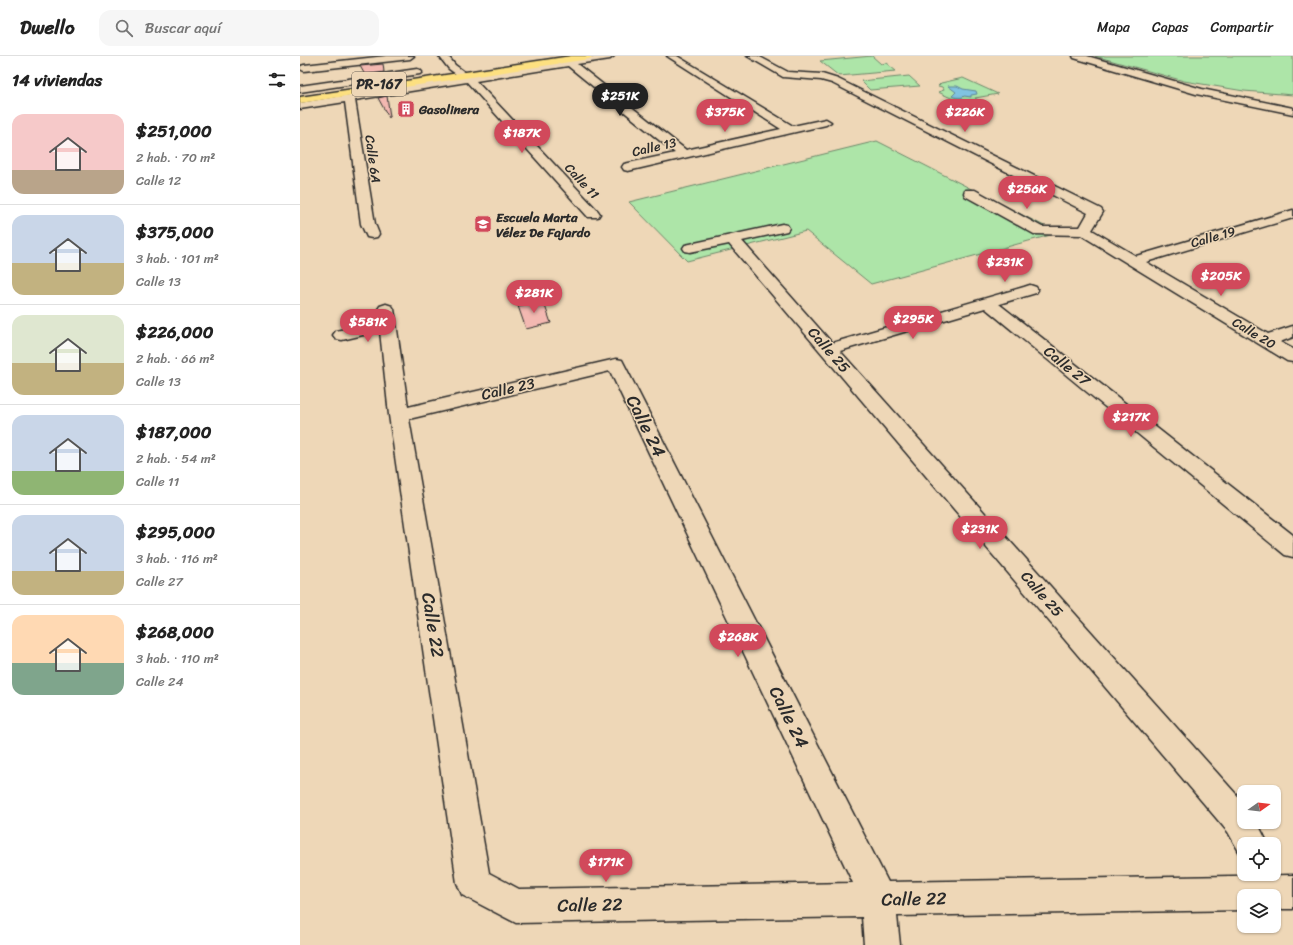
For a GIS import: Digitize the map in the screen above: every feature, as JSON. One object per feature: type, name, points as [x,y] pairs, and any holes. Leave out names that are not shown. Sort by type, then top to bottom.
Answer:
[{"type":"highway","name":"PR-167","points":[[300,95],[589,56]]},
{"type":"highway","name":"PR-167","points":[[300,100],[462,72]]},
{"type":"street","points":[[304,68],[344,60],[410,56]]},
{"type":"street","name":"Calle 11","points":[[443,56],[462,72],[593,214]]},
{"type":"street","points":[[300,89],[462,72],[565,59],[610,56]]},
{"type":"street","points":[[671,56],[791,130]]},
{"type":"street","points":[[751,56],[786,75],[822,77],[835,81],[1096,212],[1084,231],[1039,231],[970,193]]},
{"type":"street","points":[[1077,56],[1200,92],[1293,111]]},
{"type":"street","points":[[565,59],[684,154]]},
{"type":"street","points":[[300,106],[350,98],[462,72]]},
{"type":"street","name":"Calle 6A","points":[[350,98],[370,229]]},
{"type":"street","name":"Calle 13","points":[[628,167],[826,122]]},
{"type":"street","name":"Calle 19","points":[[1134,261],[1293,214]]},
{"type":"street","points":[[690,248],[782,228]]},
{"type":"street","name":"Calle 20","points":[[1084,231],[1293,357]]},
{"type":"street","name":"Calle 25","points":[[732,239],[1239,821],[1248,837]]},
{"type":"street","points":[[829,350],[1030,290]]},
{"type":"street","name":"Calle 27","points":[[988,303],[1293,548]]},
{"type":"street","name":"Calle 22","points":[[342,334],[387,317],[399,414],[474,883],[516,906],[878,899],[1281,886]]},
{"type":"street","points":[[1266,341],[1293,331]]},
{"type":"street","name":"Calle 23","points":[[399,414],[616,364]]},
{"type":"street","name":"Calle 24","points":[[616,364],[878,899],[882,945]]},
{"type":"green space","points":[[872,56],[881,64],[886,63],[896,71],[839,76],[820,61]]},
{"type":"green space","points":[[1095,56],[1293,56],[1293,95],[1244,91],[1184,81]]},
{"type":"green space","points":[[909,76],[920,86],[870,90],[861,81]]},
{"type":"green space","points":[[963,78],[998,94],[975,98],[979,101],[964,104],[938,92],[944,90],[942,87],[938,86],[941,83]]},
{"type":"green space","points":[[877,141],[1058,233],[871,284],[806,231],[687,261],[629,202]]},
{"type":"water","points":[[948,86],[957,86],[963,89],[976,91],[977,94],[971,95],[971,97],[955,97],[952,96],[956,92]]},
{"type":"building","points":[[383,64],[384,72],[365,75],[360,66]]},
{"type":"building","points":[[387,96],[390,117],[389,118],[378,98]]},
{"type":"building","points":[[543,300],[551,323],[526,329],[518,306]]},
{"type":"place","name":"Gasolinera","points":[[406,109]]},
{"type":"place","name":"Escuela Marta Vélez De Fajardo","points":[[483,224]]}]
